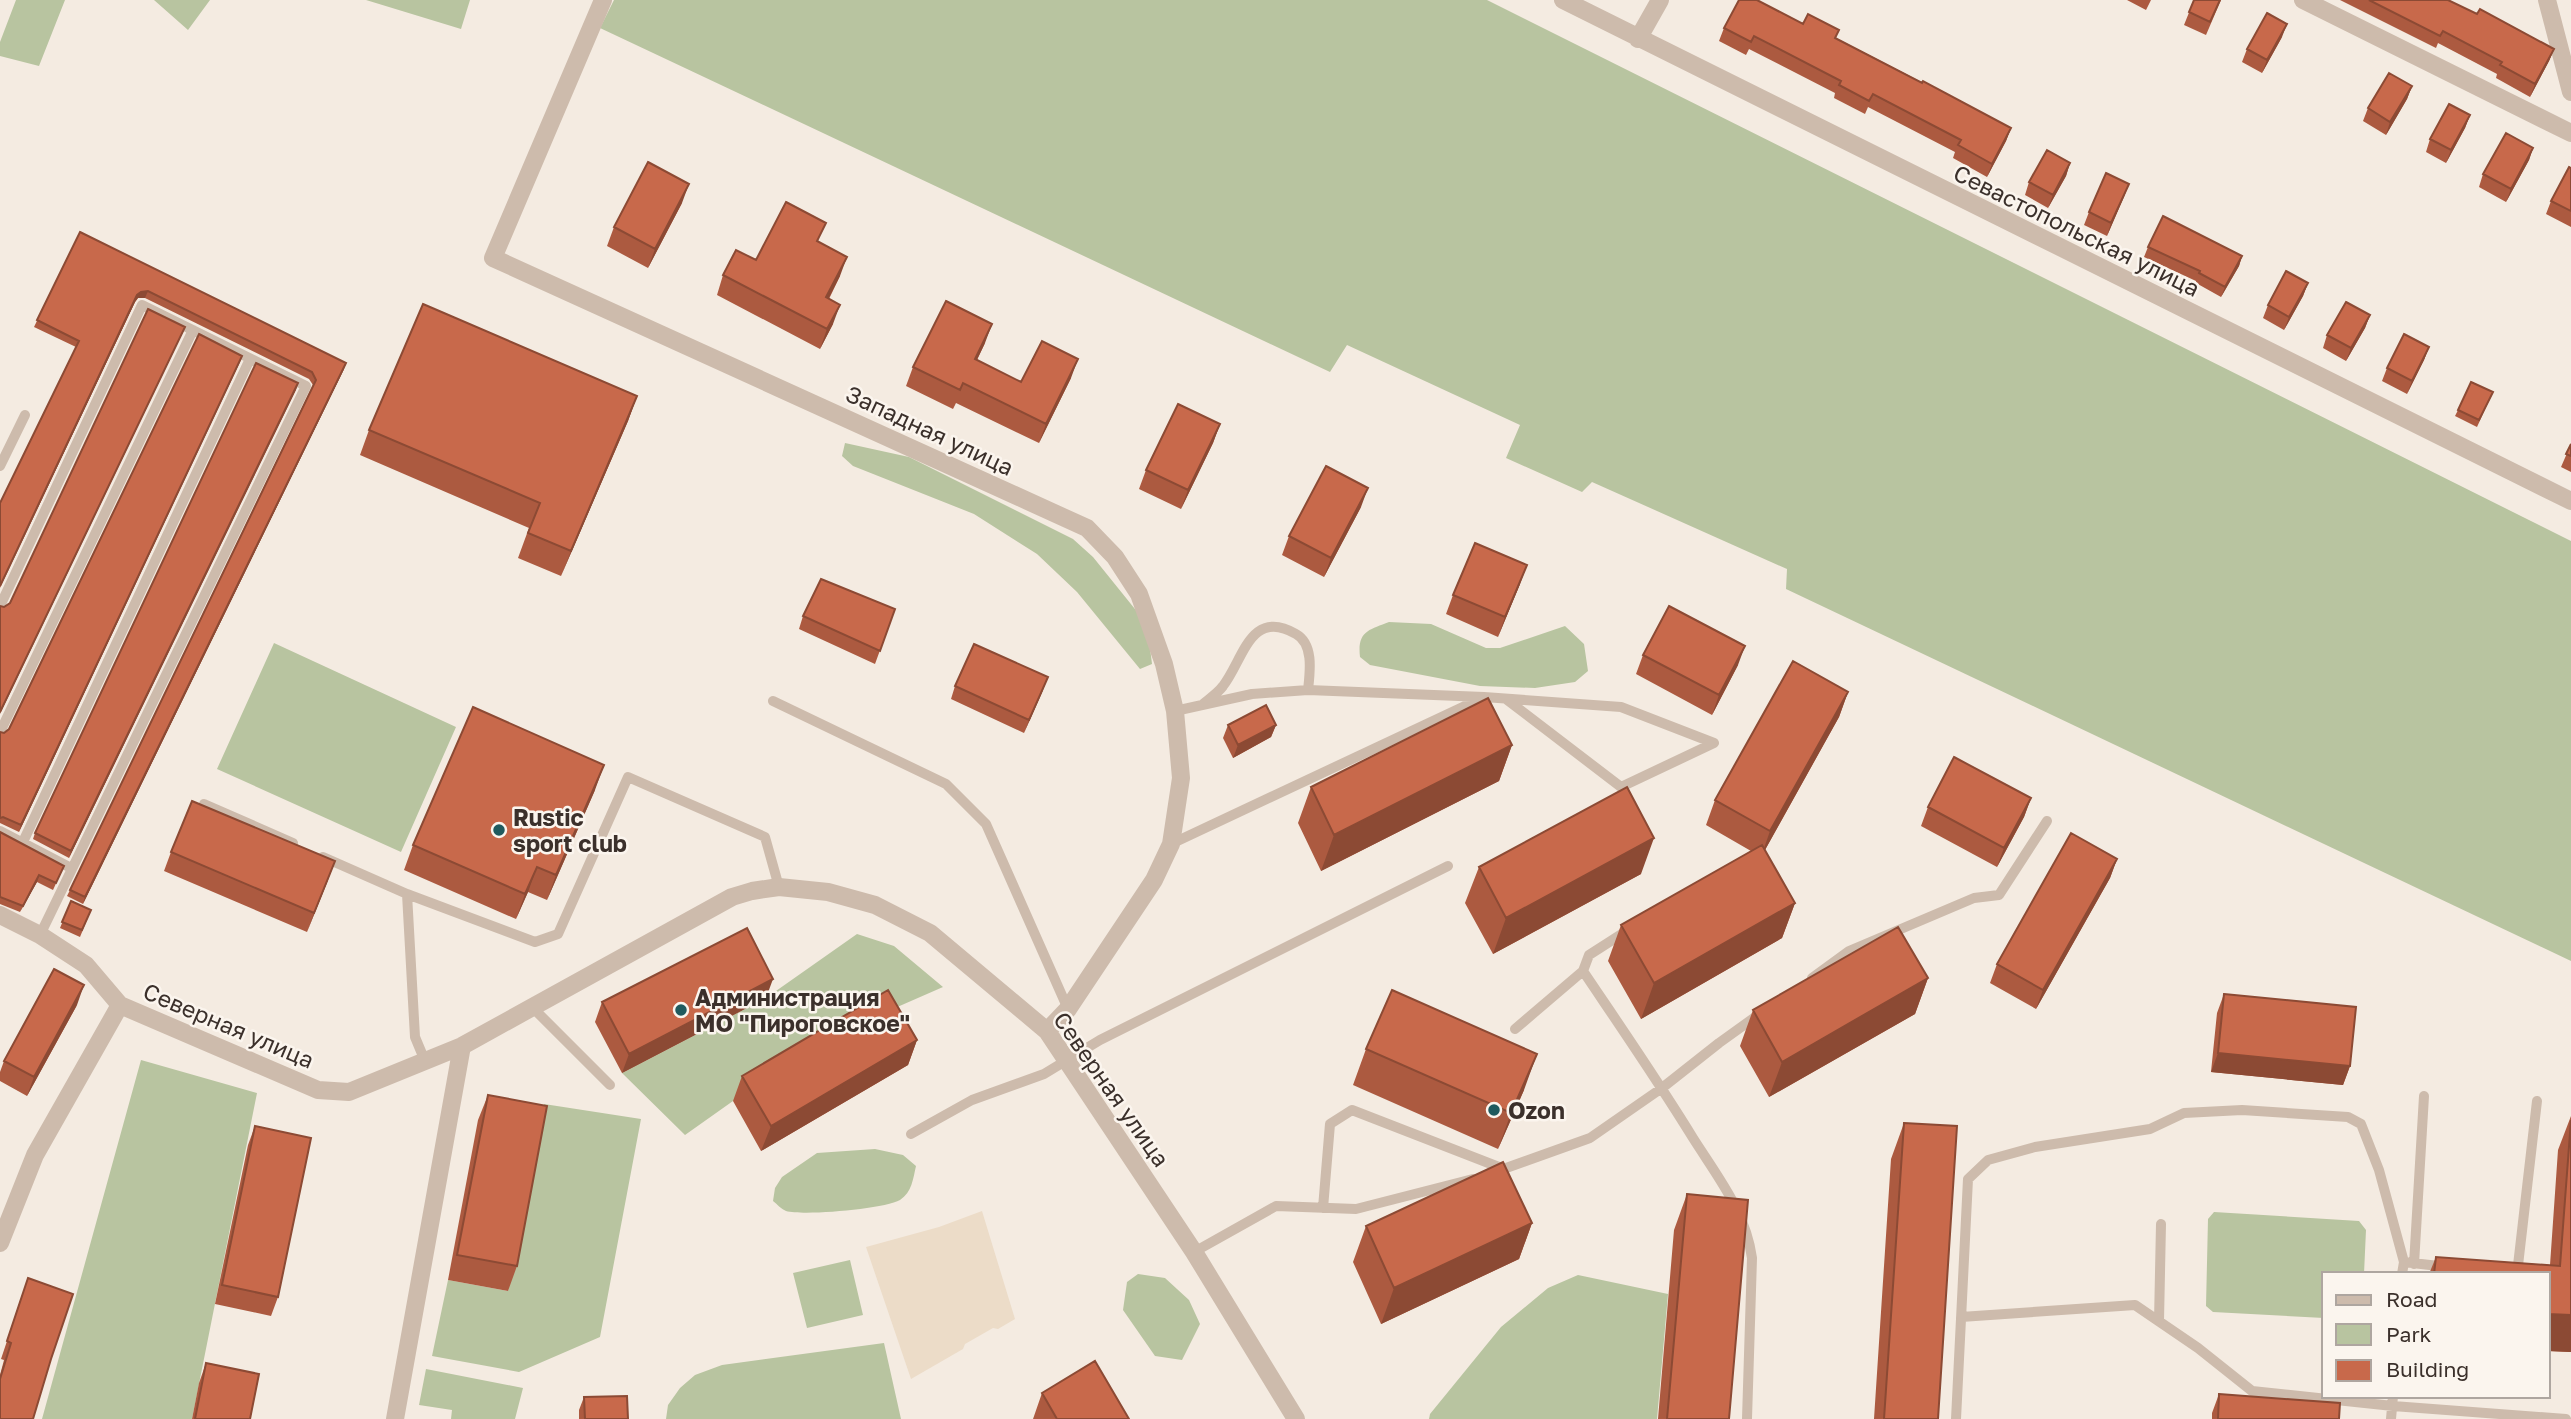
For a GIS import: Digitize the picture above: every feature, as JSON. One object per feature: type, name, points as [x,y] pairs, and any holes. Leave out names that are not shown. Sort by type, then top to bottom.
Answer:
[{"type":"street","name":"Западная улица","points":[[603,0],[493,258],[1087,528],[1115,557],[1139,594],[1164,664],[1175,711],[1181,778],[1171,845],[1154,880],[1068,1009],[1047,1031]]},
{"type":"street","name":"Севастопольская улица","points":[[1563,0],[2571,501]]},
{"type":"street","points":[[1638,39],[1660,0]]},
{"type":"street","points":[[2303,0],[2571,133]]},
{"type":"street","points":[[2547,0],[2571,92]]},
{"type":"street","name":"Северная улица","points":[[0,915],[40,935],[86,965],[120,1005],[318,1090],[349,1092],[462,1046],[732,897],[779,887],[828,892],[875,905],[930,933],[1047,1031],[1195,1252],[1296,1419]]},
{"type":"street","points":[[0,1243],[35,1155],[120,1005]]},
{"type":"street","points":[[395,1419],[462,1046]]},
{"type":"lane","points":[[0,606],[142,305],[306,386],[40,935]]},
{"type":"lane","points":[[0,732],[193,330]]},
{"type":"lane","points":[[22,844],[250,359]]},
{"type":"lane","points":[[0,466],[25,415]]},
{"type":"lane","points":[[1202,705],[1224,686],[1249,640],[1264,628],[1281,628],[1298,635],[1308,649],[1308,690]]},
{"type":"lane","points":[[1175,711],[1252,694],[1308,690],[1484,697],[1621,707],[1714,743],[1621,787],[1506,699]]},
{"type":"lane","points":[[1171,845],[1484,697]]},
{"type":"lane","points":[[773,701],[946,784],[986,824],[1068,1009]]},
{"type":"lane","points":[[318,855],[407,894],[535,942],[558,934],[628,777],[765,837],[779,887]]},
{"type":"lane","points":[[204,804],[306,849]]},
{"type":"lane","points":[[1804,983],[1849,951],[1974,898],[1999,895],[2047,821]]},
{"type":"lane","points":[[0,831],[71,868]]},
{"type":"lane","points":[[911,1134],[972,1100],[1044,1074],[1100,1040],[1448,866]]},
{"type":"lane","points":[[407,894],[415,1037],[425,1061]]},
{"type":"lane","points":[[1515,1029],[1583,971],[1589,955],[1643,920]]},
{"type":"lane","points":[[1583,971],[1662,1088],[1737,1208],[1749,1234],[1752,1258],[1747,1419]]},
{"type":"lane","points":[[1195,1252],[1276,1206],[1356,1209],[1504,1169],[1590,1138],[1771,1006]]},
{"type":"lane","points":[[532,1007],[610,1085]]},
{"type":"lane","points":[[2407,1267],[2424,1096]]},
{"type":"lane","points":[[2516,1272],[2537,1101]]},
{"type":"lane","points":[[1323,1208],[1330,1124],[1352,1110],[1504,1169]]},
{"type":"lane","points":[[1956,1419],[1968,1179],[1988,1160],[2035,1147],[2150,1129],[2184,1113],[2242,1110],[2348,1117],[2361,1124],[2379,1170],[2407,1267]]},
{"type":"lane","points":[[2158,1321],[2161,1224]]},
{"type":"lane","points":[[2407,1267],[2465,1269]]},
{"type":"lane","points":[[1961,1317],[2135,1305],[2252,1391],[2322,1396]]},
{"type":"lane","points":[[2351,1398],[2566,1419]]},
{"type":"lane","points":[[2391,1419],[2393,1401]]},
{"type":"green space","points":[[16,0],[65,0],[39,66],[0,56],[0,42]]},
{"type":"green space","points":[[154,0],[210,0],[188,30]]},
{"type":"green space","points":[[366,0],[470,0],[461,29]]},
{"type":"green space","points":[[614,0],[1487,0],[2571,541],[2571,961],[1786,589],[1787,569],[1592,482],[1582,492],[1506,458],[1520,425],[1347,345],[1330,372],[600,28]]},
{"type":"green space","points":[[845,443],[909,457],[1073,539],[1093,557],[1147,624],[1152,664],[1140,669],[1077,592],[1037,554],[974,514],[853,466],[842,456]]},
{"type":"green space","points":[[1389,622],[1431,624],[1486,648],[1500,648],[1565,626],[1584,644],[1588,671],[1575,682],[1535,688],[1480,686],[1370,665],[1360,657],[1360,642],[1370,630]]},
{"type":"green space","points":[[274,643],[456,727],[401,852],[217,769]]},
{"type":"green space","points":[[857,934],[894,946],[943,987],[879,1015],[733,1101],[685,1135],[622,1073],[766,998]]},
{"type":"green space","points":[[141,1060],[257,1093],[192,1419],[42,1419]]},
{"type":"green space","points":[[544,1104],[641,1119],[600,1337],[519,1372],[432,1356],[448,1280],[508,1291]]},
{"type":"green space","points":[[875,1149],[903,1155],[916,1166],[910,1189],[900,1200],[862,1209],[809,1213],[786,1211],[773,1201],[775,1188],[782,1177],[817,1153]]},
{"type":"green space","points":[[2214,1212],[2359,1221],[2366,1230],[2364,1272],[2322,1272],[2322,1318],[2213,1312],[2206,1306],[2208,1219]]},
{"type":"green space","points":[[850,1260],[863,1315],[807,1328],[793,1273]]},
{"type":"green space","points":[[1138,1274],[1165,1278],[1189,1300],[1200,1324],[1182,1360],[1155,1356],[1123,1310],[1127,1282]]},
{"type":"green space","points":[[1578,1275],[1668,1294],[1657,1419],[1429,1419],[1430,1414],[1501,1327],[1548,1288]]},
{"type":"green space","points":[[884,1343],[901,1419],[666,1419],[668,1405],[680,1388],[695,1375],[722,1365]]},
{"type":"green space","points":[[426,1369],[523,1388],[515,1419],[451,1419],[452,1410],[419,1405]]},
{"type":"shaded area","points":[[982,1211],[1015,1319],[965,1344],[963,1349],[911,1379],[866,1247],[939,1227]]},
{"type":"building","points":[[1739,0],[1757,0],[1803,24],[1808,14],[1839,30],[1835,38],[2011,128],[1992,164],[1958,145],[1961,140],[1873,94],[1869,101],[1839,85],[1841,81],[1754,36],[1751,42],[1724,28]]},
{"type":"building","points":[[2194,0],[2220,0],[2210,22],[2189,12]]},
{"type":"building","points":[[2369,0],[2448,0],[2477,14],[2480,9],[2554,49],[2535,84],[2500,65],[2502,62],[2443,31],[2440,36]]},
{"type":"building","points":[[2267,13],[2287,24],[2267,60],[2247,49]]},
{"type":"building","points":[[2389,73],[2412,86],[2390,122],[2368,108]]},
{"type":"building","points":[[2449,104],[2470,115],[2451,150],[2430,139]]},
{"type":"building","points":[[2506,133],[2533,148],[2511,189],[2483,174]]},
{"type":"building","points":[[2047,150],[2070,163],[2053,195],[2029,182]]},
{"type":"building","points":[[648,162],[689,184],[655,249],[614,227]]},
{"type":"building","points":[[2569,167],[2571,168],[2571,211],[2551,201]]},
{"type":"building","points":[[2106,173],[2129,184],[2111,223],[2089,212]]},
{"type":"building","points":[[786,202],[826,223],[817,241],[847,257],[826,297],[840,305],[827,329],[723,275],[736,250],[756,260]]},
{"type":"building","points":[[2163,216],[2242,256],[2225,287],[2199,273],[2200,271],[2148,247]]},
{"type":"building","points":[[80,232],[346,363],[85,897],[70,890],[316,380],[312,372],[148,291],[141,292],[137,295],[0,586],[0,503],[79,341],[37,320]]},
{"type":"building","points":[[2286,271],[2308,283],[2289,317],[2268,305]]},
{"type":"building","points":[[946,301],[992,324],[975,359],[1021,382],[1042,341],[1078,359],[1046,424],[963,383],[960,390],[913,367]]},
{"type":"building","points":[[2346,302],[2370,315],[2351,348],[2327,335]]},
{"type":"building","points":[[423,304],[637,396],[571,551],[528,533],[540,503],[369,430]]},
{"type":"building","points":[[148,309],[185,327],[0,712],[0,606],[4,607],[10,603]]},
{"type":"building","points":[[199,334],[242,356],[21,825],[0,818],[0,732],[4,733],[9,729]]},
{"type":"building","points":[[2404,334],[2429,347],[2412,381],[2387,368]]},
{"type":"building","points":[[256,363],[298,383],[71,851],[35,833]]},
{"type":"building","points":[[2471,382],[2493,392],[2479,420],[2458,410]]},
{"type":"building","points":[[1178,404],[1220,424],[1188,490],[1146,470]]},
{"type":"building","points":[[1326,466],[1368,488],[1331,558],[1289,536]]},
{"type":"building","points":[[1475,543],[1527,565],[1505,617],[1453,595]]},
{"type":"building","points":[[821,579],[895,609],[880,651],[803,616]]},
{"type":"building","points":[[1669,606],[1745,646],[1719,695],[1643,655]]},
{"type":"building","points":[[974,644],[1048,677],[1029,720],[955,686]]},
{"type":"building","points":[[1793,661],[1848,692],[1770,831],[1715,800]]},
{"type":"building","points":[[1488,698],[1512,745],[1334,835],[1311,787]]},
{"type":"building","points":[[1266,705],[1276,725],[1238,745],[1228,725]]},
{"type":"building","name":"Rustic sport club","points":[[473,707],[604,765],[556,875],[537,867],[525,894],[413,845]]},
{"type":"building","points":[[1954,757],[2031,798],[2004,848],[1928,807]]},
{"type":"building","points":[[1627,787],[1654,838],[1506,918],[1479,867]]},
{"type":"building","points":[[192,801],[335,861],[314,913],[171,852]]},
{"type":"building","points":[[0,832],[64,866],[56,883],[39,875],[23,906],[0,897]]},
{"type":"building","points":[[2071,833],[2117,859],[2043,990],[1997,964]]},
{"type":"building","points":[[1762,845],[1795,903],[1654,983],[1621,925]]},
{"type":"building","points":[[71,901],[91,910],[82,930],[62,922]]},
{"type":"building","points":[[1898,927],[1928,978],[1782,1062],[1753,1010]]},
{"type":"building","name":"Администрация МО \"Пироговское\"","points":[[747,928],[773,979],[629,1054],[602,1002]]},
{"type":"building","points":[[54,969],[84,985],[34,1077],[4,1061]]},
{"type":"building","points":[[888,990],[917,1040],[771,1126],[742,1076]]},
{"type":"building","points":[[1392,990],[1537,1054],[1511,1113],[1366,1049]]},
{"type":"building","points":[[2224,994],[2356,1007],[2350,1066],[2218,1053]]},
{"type":"building","points":[[488,1095],[547,1106],[517,1266],[457,1255]]},
{"type":"building","points":[[2571,1120],[2571,1315],[2550,1314],[2550,1272],[2434,1272],[2436,1257],[2560,1266]]},
{"type":"building","points":[[1904,1123],[1957,1126],[1938,1419],[1884,1419]]},
{"type":"building","points":[[255,1126],[311,1138],[278,1297],[222,1285]]},
{"type":"building","points":[[1503,1162],[1532,1223],[1394,1288],[1366,1226]]},
{"type":"building","points":[[1687,1194],[1748,1200],[1729,1419],[1667,1419]]},
{"type":"building","points":[[28,1278],[73,1294],[33,1419],[0,1419],[0,1379],[11,1343],[7,1341]]},
{"type":"building","points":[[1095,1361],[1129,1419],[1057,1419],[1042,1393]]},
{"type":"building","points":[[206,1363],[259,1374],[250,1419],[195,1419]]},
{"type":"building","points":[[2219,1394],[2340,1403],[2339,1419],[2218,1419]]},
{"type":"building","points":[[627,1396],[628,1419],[585,1419],[584,1397]]},
{"type":"place","name":"Rustic sport club","points":[[499,830]]},
{"type":"place","name":"Администрация МО \"Пироговское\"","points":[[681,1010]]},
{"type":"place","name":"Ozon","points":[[1494,1110]]}]
